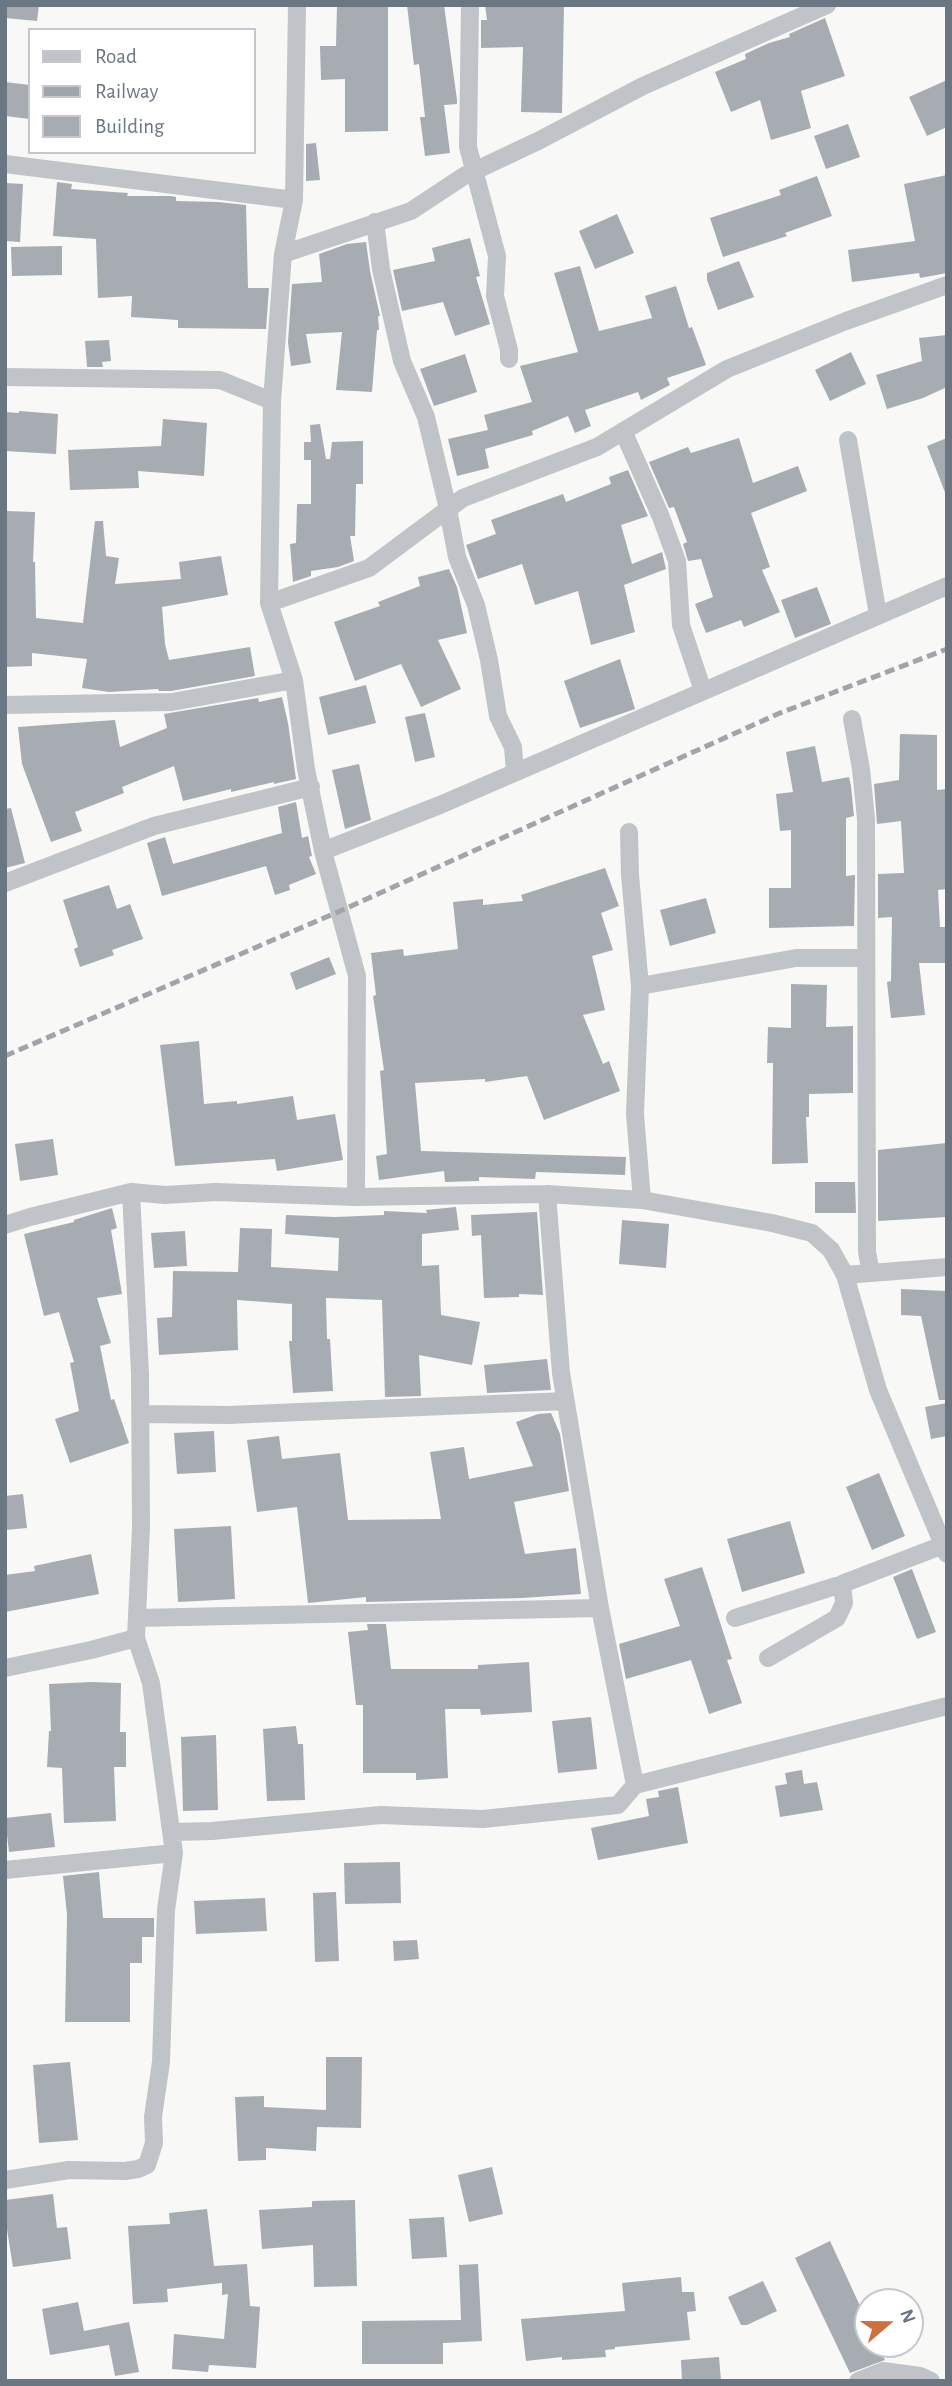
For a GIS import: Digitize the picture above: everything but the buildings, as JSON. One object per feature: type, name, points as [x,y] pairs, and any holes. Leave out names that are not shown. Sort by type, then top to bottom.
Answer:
[{"type":"street","points":[[296,5],[294,200],[283,254],[272,401],[269,603],[294,680],[323,851],[357,976],[356,1197]]},
{"type":"street","points":[[470,5],[468,147],[497,256],[495,296],[509,359]]},
{"type":"street","points":[[283,254],[411,211],[475,171],[643,86],[827,5]]},
{"type":"street","points":[[5,164],[294,200]]},
{"type":"street","points":[[375,222],[402,361],[426,417],[457,557],[476,605],[498,716],[513,747],[515,772]]},
{"type":"street","points":[[269,603],[369,568],[463,498],[597,447],[727,369],[846,321],[947,285]]},
{"type":"street","points":[[5,377],[220,380],[272,401]]},
{"type":"street","points":[[623,431],[661,517],[677,561],[681,625],[703,691]]},
{"type":"street","points":[[848,440],[878,615]]},
{"type":"street","points":[[323,851],[440,805],[947,586]]},
{"type":"street","points":[[5,705],[172,702],[294,680]]},
{"type":"street","points":[[852,719],[866,819],[867,1252],[871,1273]]},
{"type":"street","points":[[5,883],[154,826],[311,787]]},
{"type":"street","points":[[629,832],[640,986],[635,1114],[642,1200]]},
{"type":"street","points":[[640,986],[796,958],[865,958]]},
{"type":"street","points":[[5,2180],[69,2170],[138,2169],[148,2165],[154,2143],[153,2117],[161,2062],[166,1910],[174,1853],[150,1683],[136,1638],[141,1527],[140,1414],[131,1192]]},
{"type":"street","points":[[5,1225],[131,1192],[165,1195],[216,1192],[356,1197],[547,1194],[642,1200],[772,1223],[812,1233],[831,1250],[845,1275],[878,1390],[945,1549],[735,1618]]},
{"type":"street","points":[[547,1194],[561,1373],[600,1608],[635,1784]]},
{"type":"street","points":[[845,1275],[947,1268]]},
{"type":"street","points":[[140,1414],[228,1415],[566,1401]]},
{"type":"street","points":[[768,1658],[837,1618],[844,1604],[842,1584]]},
{"type":"street","points":[[137,1618],[600,1608]]},
{"type":"street","points":[[5,1668],[136,1638]]},
{"type":"street","points":[[172,1832],[212,1831],[381,1815],[483,1819],[618,1805],[635,1784],[947,1706]]},
{"type":"street","points":[[5,1870],[174,1853]]},
{"type":"street","points":[[858,2381],[883,2371],[920,2375],[931,2381]]},
{"type":"railway","points":[[5,1056],[340,911],[780,713],[947,649]]}]
